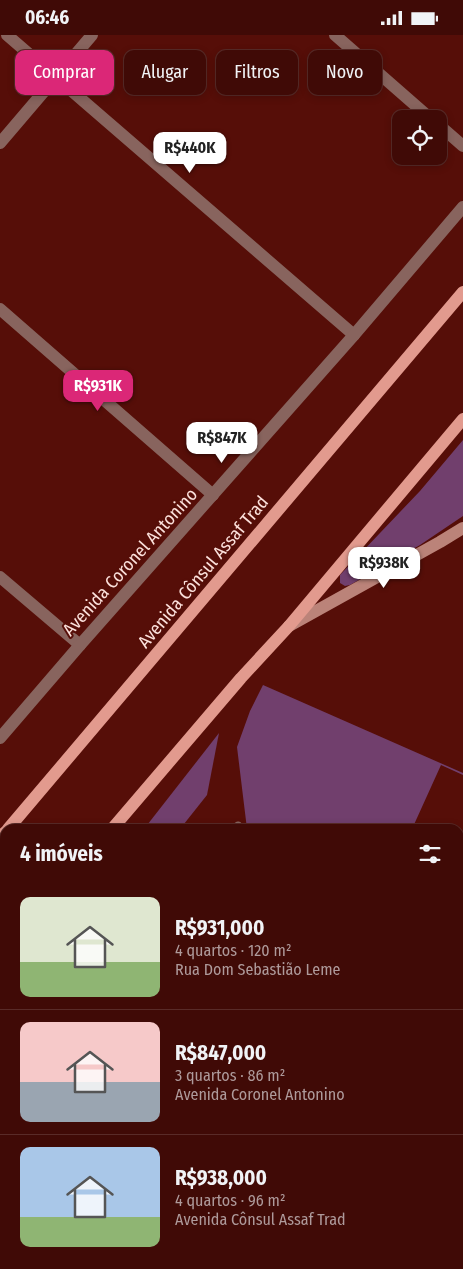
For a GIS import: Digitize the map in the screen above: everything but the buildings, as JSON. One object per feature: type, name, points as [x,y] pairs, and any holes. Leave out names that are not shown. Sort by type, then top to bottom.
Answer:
[{"type":"main road","name":"Avenida Cônsul Assaf Trad","points":[[12,824],[463,292]]},
{"type":"main road","points":[[116,824],[241,678],[289,626],[463,419]]},
{"type":"street","points":[[7,35],[24,50]]},
{"type":"street","points":[[79,50],[92,35]]},
{"type":"street","points":[[335,35],[421,110]]},
{"type":"street","points":[[0,143],[41,95]]},
{"type":"street","points":[[77,95],[354,335]]},
{"type":"street","points":[[447,132],[463,146]]},
{"type":"street","name":"Avenida Coronel Antonino","points":[[0,738],[354,335],[463,207]]},
{"type":"street","points":[[0,309],[213,495]]},
{"type":"street","points":[[289,626],[463,528]]},
{"type":"street","points":[[0,577],[80,645]]},
{"type":"shaded area","points":[[463,440],[463,516],[420,545],[350,585],[345,586],[340,583],[340,575],[420,491]]},
{"type":"shaded area","points":[[263,685],[463,773],[463,775],[441,765],[414,824],[246,824],[237,747],[250,711]]},
{"type":"shaded area","points":[[219,733],[207,795],[184,824],[148,824]]}]
